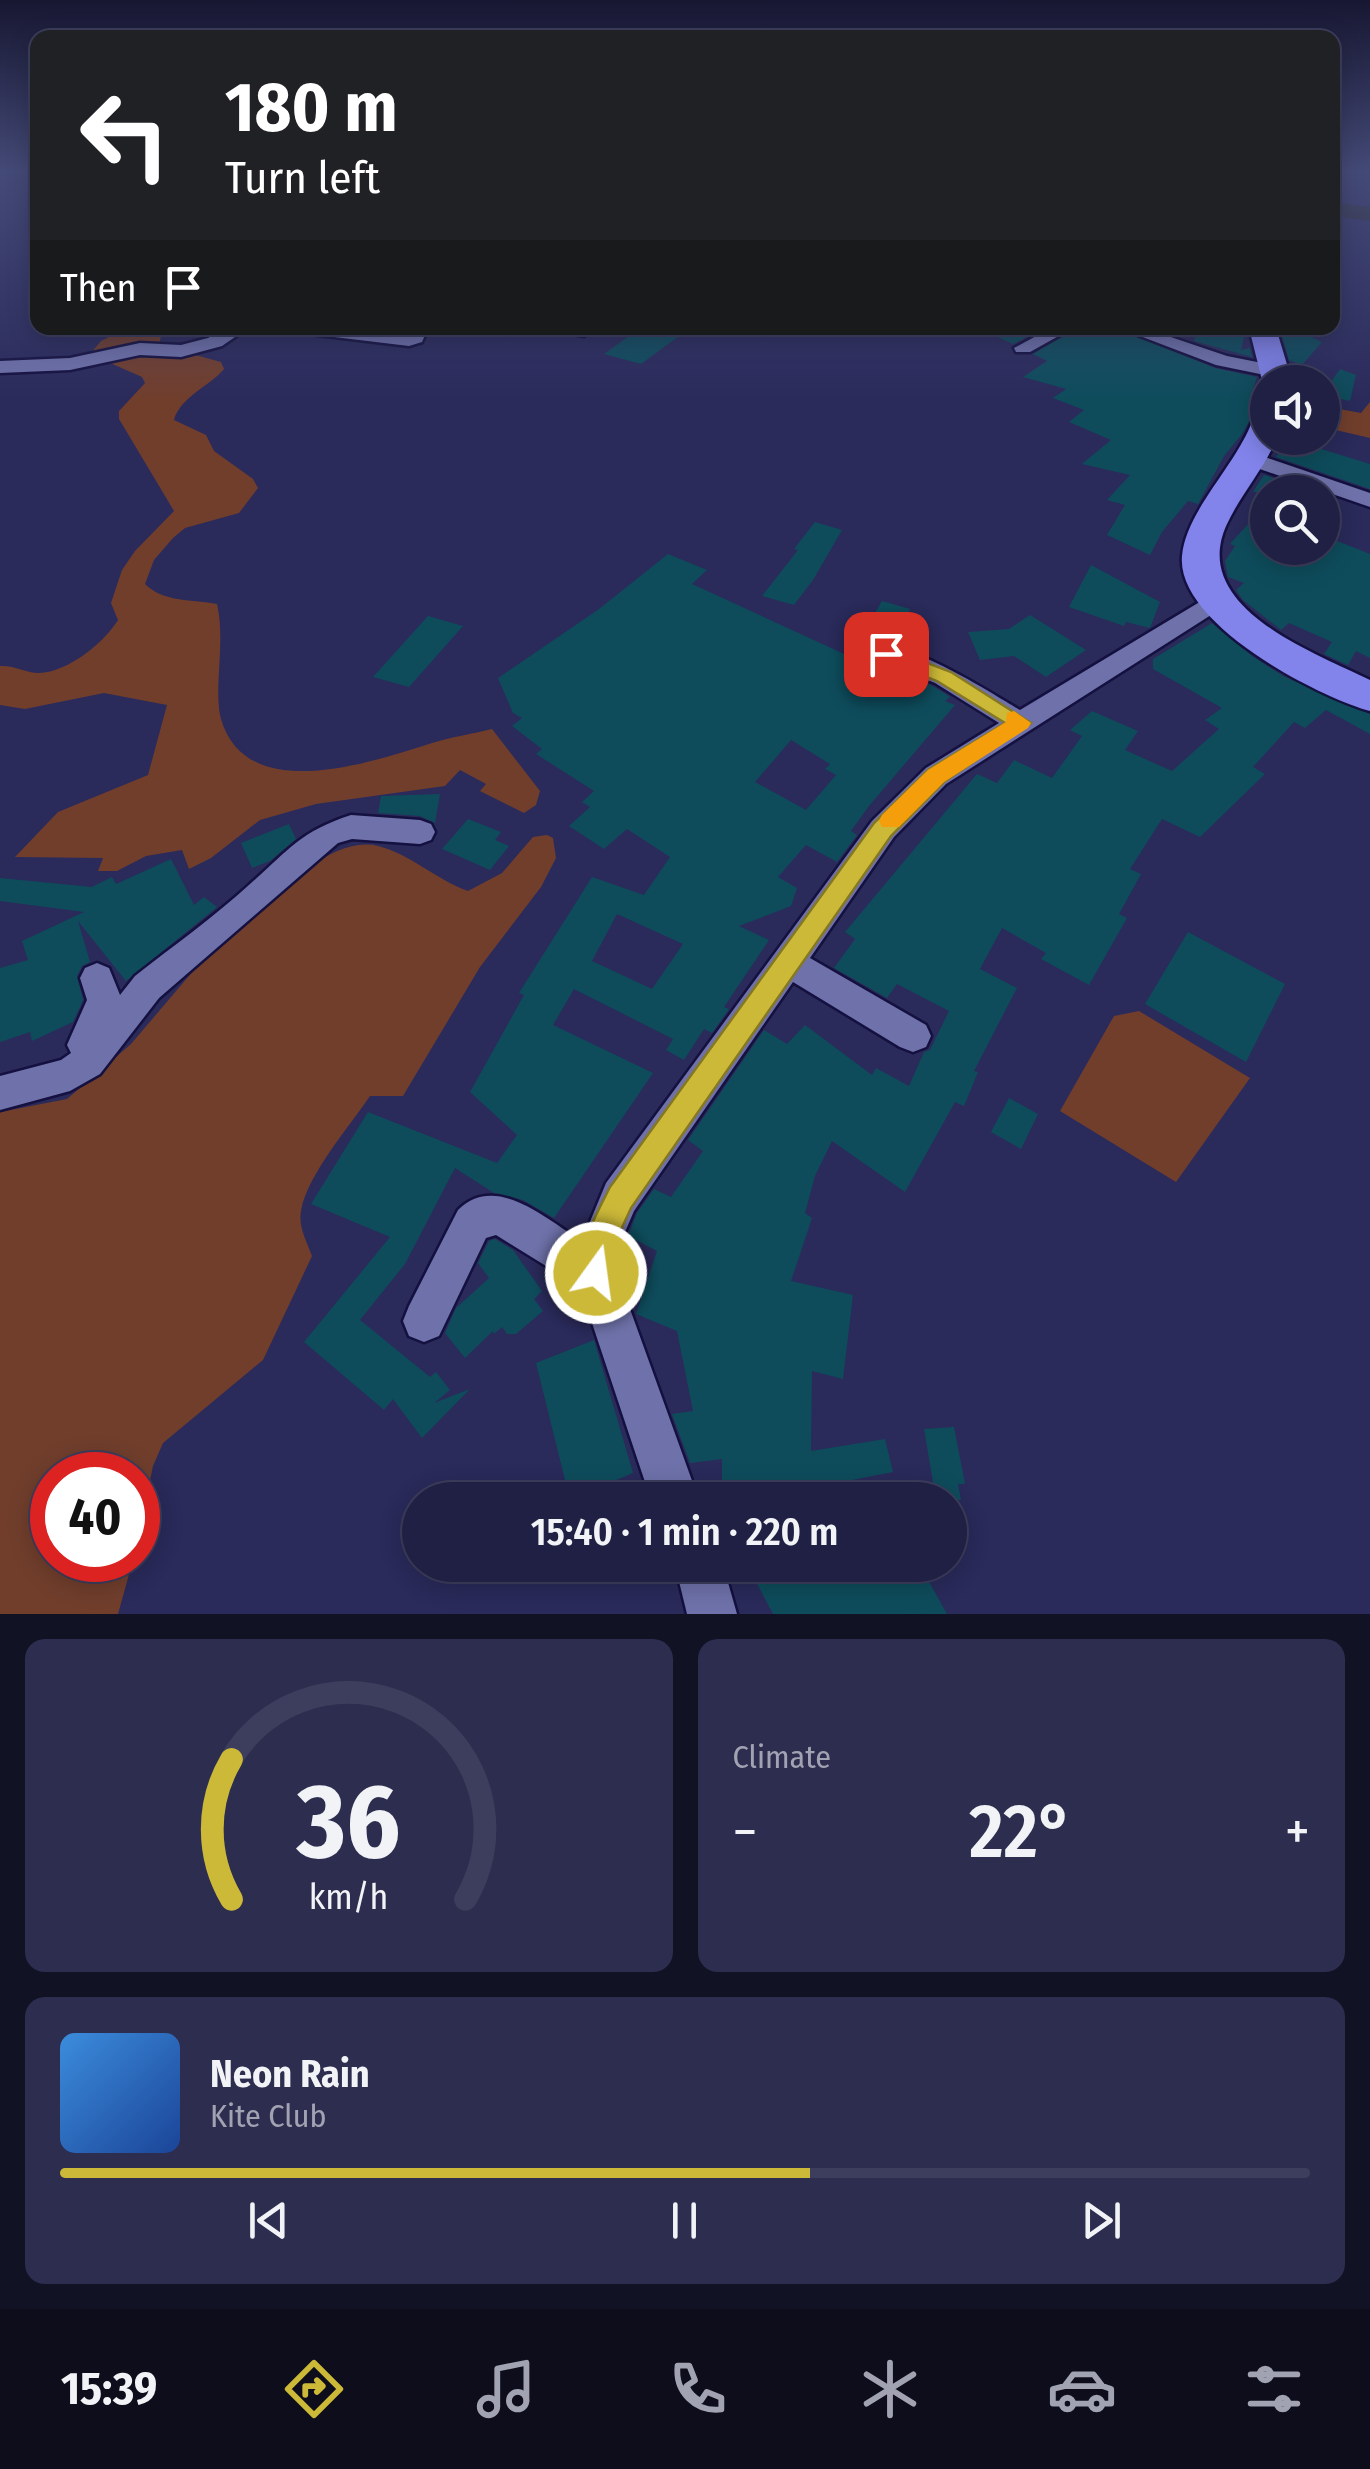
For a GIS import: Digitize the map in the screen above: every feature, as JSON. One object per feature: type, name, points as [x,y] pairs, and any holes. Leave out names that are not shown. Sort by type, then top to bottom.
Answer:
[{"type":"highway","points":[[1266,335],[1272,365]]},
{"type":"highway","points":[[1255,455],[1208,528],[1198,551],[1202,576],[1213,602],[1239,624],[1284,652],[1370,697]]},
{"type":"street","points":[[0,367],[70,364],[140,349],[181,350],[228,335]]},
{"type":"street","points":[[366,335],[412,340],[415,335]]},
{"type":"street","points":[[1023,348],[1050,335]]},
{"type":"street","points":[[1148,335],[1250,369]]},
{"type":"street","points":[[1253,460],[1370,500]]},
{"type":"street","points":[[668,1482],[596,1273],[605,1230],[620,1197],[882,829],[918,792],[1213,602]]},
{"type":"street","points":[[886,654],[944,676],[1021,723]]},
{"type":"street","points":[[0,1093],[70,1074],[102,1048],[126,1009],[147,988],[327,835],[351,828],[420,832]]},
{"type":"street","points":[[788,962],[913,1036]]},
{"type":"street","points":[[70,1074],[104,1000],[97,978]]},
{"type":"street","points":[[424,1321],[472,1224],[481,1215],[501,1214],[596,1273]]},
{"type":"street","points":[[704,1582],[712,1614]]},
{"type":"shaded area","points":[[113,335],[163,335],[159,345],[221,362],[224,369],[182,405],[174,420],[206,435],[214,451],[253,479],[258,488],[239,513],[185,528],[173,538],[154,560],[145,584],[170,597],[217,604],[219,707],[235,746],[256,762],[283,770],[313,771],[345,767],[492,729],[540,791],[536,805],[524,813],[480,791],[486,784],[460,770],[445,786],[316,804],[260,820],[211,858],[189,869],[182,850],[146,856],[117,871],[98,871],[103,858],[15,857],[58,812],[148,775],[167,705],[104,693],[25,709],[0,705],[0,666],[34,673],[62,668],[104,638],[118,620],[111,603],[122,570],[174,511],[119,419],[119,411],[145,383],[142,377],[90,354]]},
{"type":"shaded area","points":[[1370,402],[1370,438],[1340,431],[1340,409],[1361,413]]},
{"type":"shaded area","points":[[533,837],[553,838],[556,858],[541,887],[480,967],[403,1096],[370,1096],[312,1182],[300,1217],[312,1256],[263,1360],[163,1443],[159,1452],[30,1452],[30,1582],[127,1582],[118,1614],[0,1614],[0,1112],[67,1099],[131,1044],[211,950],[225,942],[296,877],[337,851],[358,845],[378,846],[468,891],[502,873]]},
{"type":"shaded area","points":[[1139,1011],[1250,1078],[1176,1182],[1060,1111],[1114,1016]]},
{"type":"building","points":[[630,335],[680,335],[641,364],[604,354]]},
{"type":"building","points":[[993,335],[1030,335],[1013,344]]},
{"type":"building","points":[[1064,335],[1132,335],[1215,368],[1250,376],[1250,420],[1224,456],[1198,504],[1188,501],[1162,532],[1150,555],[1107,535],[1125,505],[1107,500],[1130,475],[1082,464],[1111,440],[1069,422],[1084,410],[1053,398],[1066,389],[1023,377],[1047,361],[1033,354]]},
{"type":"building","points":[[1196,335],[1244,335],[1241,350],[1250,348],[1252,357],[1194,341]]},
{"type":"building","points":[[1307,335],[1322,342],[1302,365],[1289,360],[1282,336]]},
{"type":"building","points":[[1340,369],[1356,375],[1350,401],[1340,399]]},
{"type":"building","points":[[1340,455],[1370,464],[1370,489],[1340,479],[1340,475],[1329,475],[1276,457]]},
{"type":"building","points":[[815,522],[842,530],[813,580],[794,605],[762,596],[798,550],[794,549]]},
{"type":"building","points":[[1250,522],[1250,565],[1340,565],[1340,542],[1370,554],[1370,658],[1356,651],[1348,665],[1324,654],[1332,642],[1289,623],[1281,630],[1243,600],[1236,590],[1244,583],[1228,577],[1225,561],[1235,546],[1230,544]]},
{"type":"building","points":[[668,554],[707,570],[692,584],[903,681],[914,685],[918,680],[933,686],[950,697],[945,701],[955,705],[869,806],[851,831],[857,835],[837,862],[806,845],[778,877],[797,888],[791,906],[739,926],[769,940],[724,1007],[729,1009],[712,1033],[704,1029],[684,1060],[666,1050],[673,1039],[574,989],[553,1025],[653,1073],[554,1218],[523,1200],[494,1193],[455,1168],[405,1264],[360,1320],[430,1377],[436,1372],[450,1390],[434,1403],[470,1389],[422,1438],[393,1399],[384,1410],[304,1342],[390,1237],[311,1204],[368,1112],[497,1163],[517,1135],[470,1092],[524,995],[519,993],[592,877],[644,895],[670,857],[627,829],[604,849],[569,826],[590,807],[582,802],[594,791],[536,754],[542,749],[512,726],[522,718],[513,713],[498,678],[599,609]],"holes":[[[791,740],[830,764],[825,769],[836,775],[806,810],[755,782]],[[617,914],[683,944],[652,989],[592,961]]]},
{"type":"building","points":[[1091,565],[1160,602],[1150,628],[1126,622],[1124,626],[1069,607]]},
{"type":"building","points":[[882,601],[910,609],[896,636],[867,627]]},
{"type":"building","points":[[1030,615],[1086,650],[1046,677],[1014,656],[980,660],[968,632],[1009,629]]},
{"type":"building","points":[[428,616],[463,626],[409,687],[373,677]]},
{"type":"building","points":[[1212,623],[1283,676],[1370,714],[1370,734],[1326,710],[1305,728],[1294,722],[1253,767],[1265,774],[1200,837],[1162,819],[1130,869],[1141,874],[1119,914],[1127,918],[1089,985],[1041,959],[1046,953],[1002,928],[980,969],[1017,988],[974,1071],[978,1072],[964,1106],[955,1102],[905,1192],[832,1141],[815,1176],[805,1213],[812,1218],[791,1281],[853,1295],[843,1379],[812,1371],[811,1451],[885,1439],[893,1472],[842,1482],[722,1482],[722,1459],[690,1463],[672,1414],[693,1411],[677,1331],[636,1314],[657,1251],[628,1236],[637,1213],[654,1189],[671,1197],[703,1151],[688,1140],[764,1030],[787,1044],[805,1025],[872,1075],[876,1068],[909,1086],[949,1011],[897,984],[887,998],[834,968],[855,939],[845,932],[977,774],[997,783],[1014,760],[1052,778],[1082,736],[1070,730],[1092,711],[1138,731],[1125,750],[1172,771],[1219,729],[1205,720],[1222,708],[1153,669],[1153,659]]},
{"type":"building","points":[[440,794],[435,823],[420,816],[378,813],[381,796]]},
{"type":"building","points":[[468,819],[501,832],[495,840],[509,846],[490,870],[442,849]]},
{"type":"building","points":[[289,824],[296,839],[270,861],[252,868],[241,843]]},
{"type":"building","points":[[171,859],[194,905],[204,897],[217,907],[126,981],[78,921],[90,962],[82,966],[77,976],[83,1000],[73,1022],[32,1041],[30,1032],[0,1042],[0,968],[28,960],[22,941],[84,912],[0,901],[0,878],[92,887],[112,877],[116,884]]},
{"type":"building","points":[[1188,932],[1285,984],[1246,1062],[1145,1004]]},
{"type":"building","points":[[1009,1098],[1038,1114],[1021,1149],[991,1132]]},
{"type":"building","points":[[495,1239],[513,1250],[542,1291],[534,1299],[543,1311],[516,1334],[507,1334],[502,1327],[494,1334],[493,1331],[465,1358],[445,1333],[456,1308],[489,1278],[478,1263],[489,1241]]},
{"type":"building","points":[[594,1340],[633,1473],[612,1482],[566,1482],[536,1363]]},
{"type":"building","points":[[954,1427],[965,1482],[933,1482],[924,1429]]},
{"type":"building","points":[[756,1582],[929,1582],[947,1614],[773,1614]]},
{"type":"slow traffic","points":[[891,821],[936,776],[1021,723],[1014,719]]},
{"type":"route","points":[[596,1273],[605,1230],[620,1197],[882,829],[936,776],[1021,723],[944,676],[886,654]]}]
